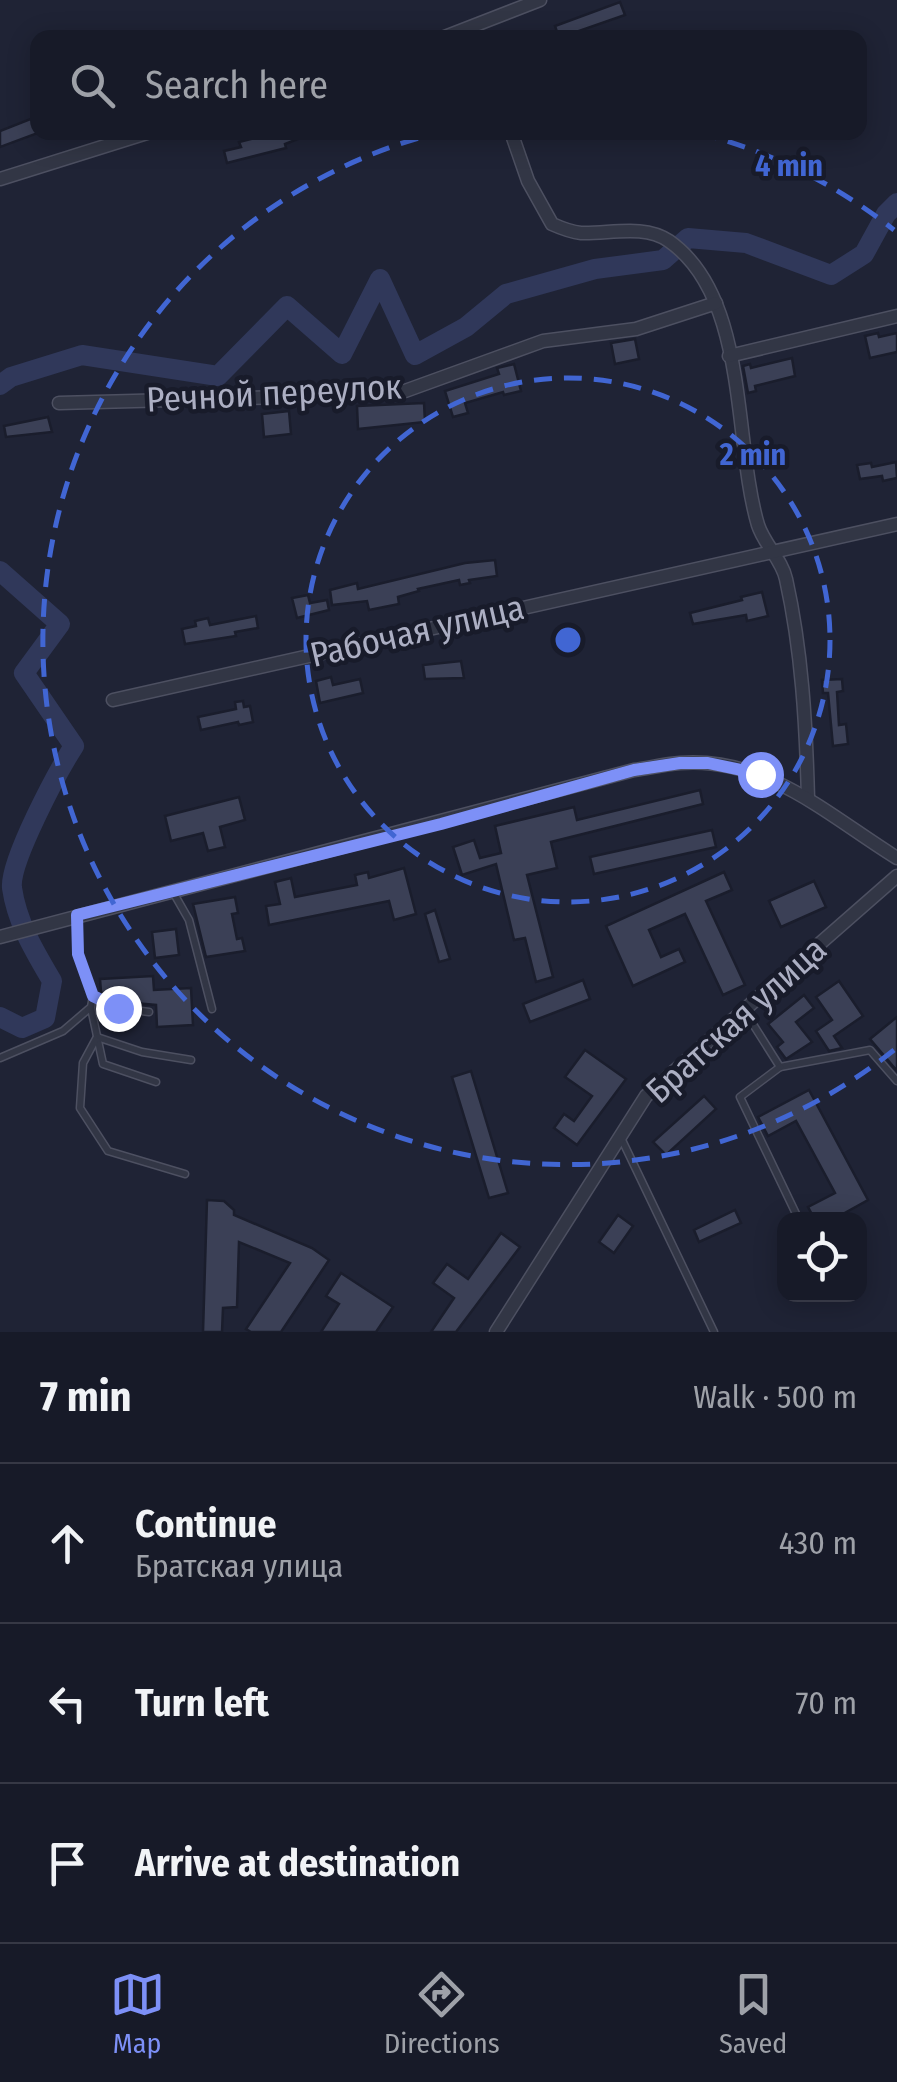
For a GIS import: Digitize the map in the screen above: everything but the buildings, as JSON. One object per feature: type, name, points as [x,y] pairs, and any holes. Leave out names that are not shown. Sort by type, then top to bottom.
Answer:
[{"type":"street","points":[[479,30],[540,0]]},
{"type":"street","points":[[0,179],[124,140]]},
{"type":"street","points":[[513,140],[528,181],[552,224],[576,233],[653,232],[685,257],[716,303],[730,356],[758,525],[785,574],[805,705],[808,798]]},
{"type":"street","name":"Речной переулок","points":[[58,403],[405,391],[543,341],[636,330],[716,303]]},
{"type":"street","points":[[730,356],[897,316]]},
{"type":"street","name":"Рабочая улица","points":[[113,700],[897,524]]},
{"type":"street","points":[[6,935],[441,824],[634,770],[680,763],[708,763],[760,774],[808,798],[897,858]]},
{"type":"street","name":"Братская улица","points":[[496,1332],[646,1096],[897,876]]},
{"type":"lane","points":[[172,891],[189,920],[212,1009]]},
{"type":"lane","points":[[77,915],[78,954],[93,996],[91,1007],[103,1064],[156,1082]]},
{"type":"lane","points":[[93,996],[118,1008],[149,1012]]},
{"type":"lane","points":[[0,1058],[64,1031],[91,1007]]},
{"type":"lane","points":[[744,1008],[780,1067]]},
{"type":"lane","points":[[97,1036],[142,1052],[191,1060]]},
{"type":"lane","points":[[97,1036],[83,1062],[80,1108],[108,1151],[185,1174]]},
{"type":"lane","points":[[795,1212],[740,1097],[780,1067],[870,1050],[897,1081]]},
{"type":"lane","points":[[621,1138],[714,1332]]},
{"type":"waterway","points":[[0,385],[11,377],[82,355],[218,376],[287,306],[342,354],[380,279],[415,355],[466,327],[506,294],[595,269],[663,260],[688,238],[746,243],[831,275],[864,254],[886,214],[897,203]]},
{"type":"waterway","points":[[0,571],[60,624],[24,673],[74,746],[36,817],[13,875],[18,913],[52,981],[45,1018],[22,1028],[0,1017]]},
{"type":"route","points":[[118,1008],[93,996],[78,954],[77,915],[441,824],[634,770],[708,763],[760,774]]}]
